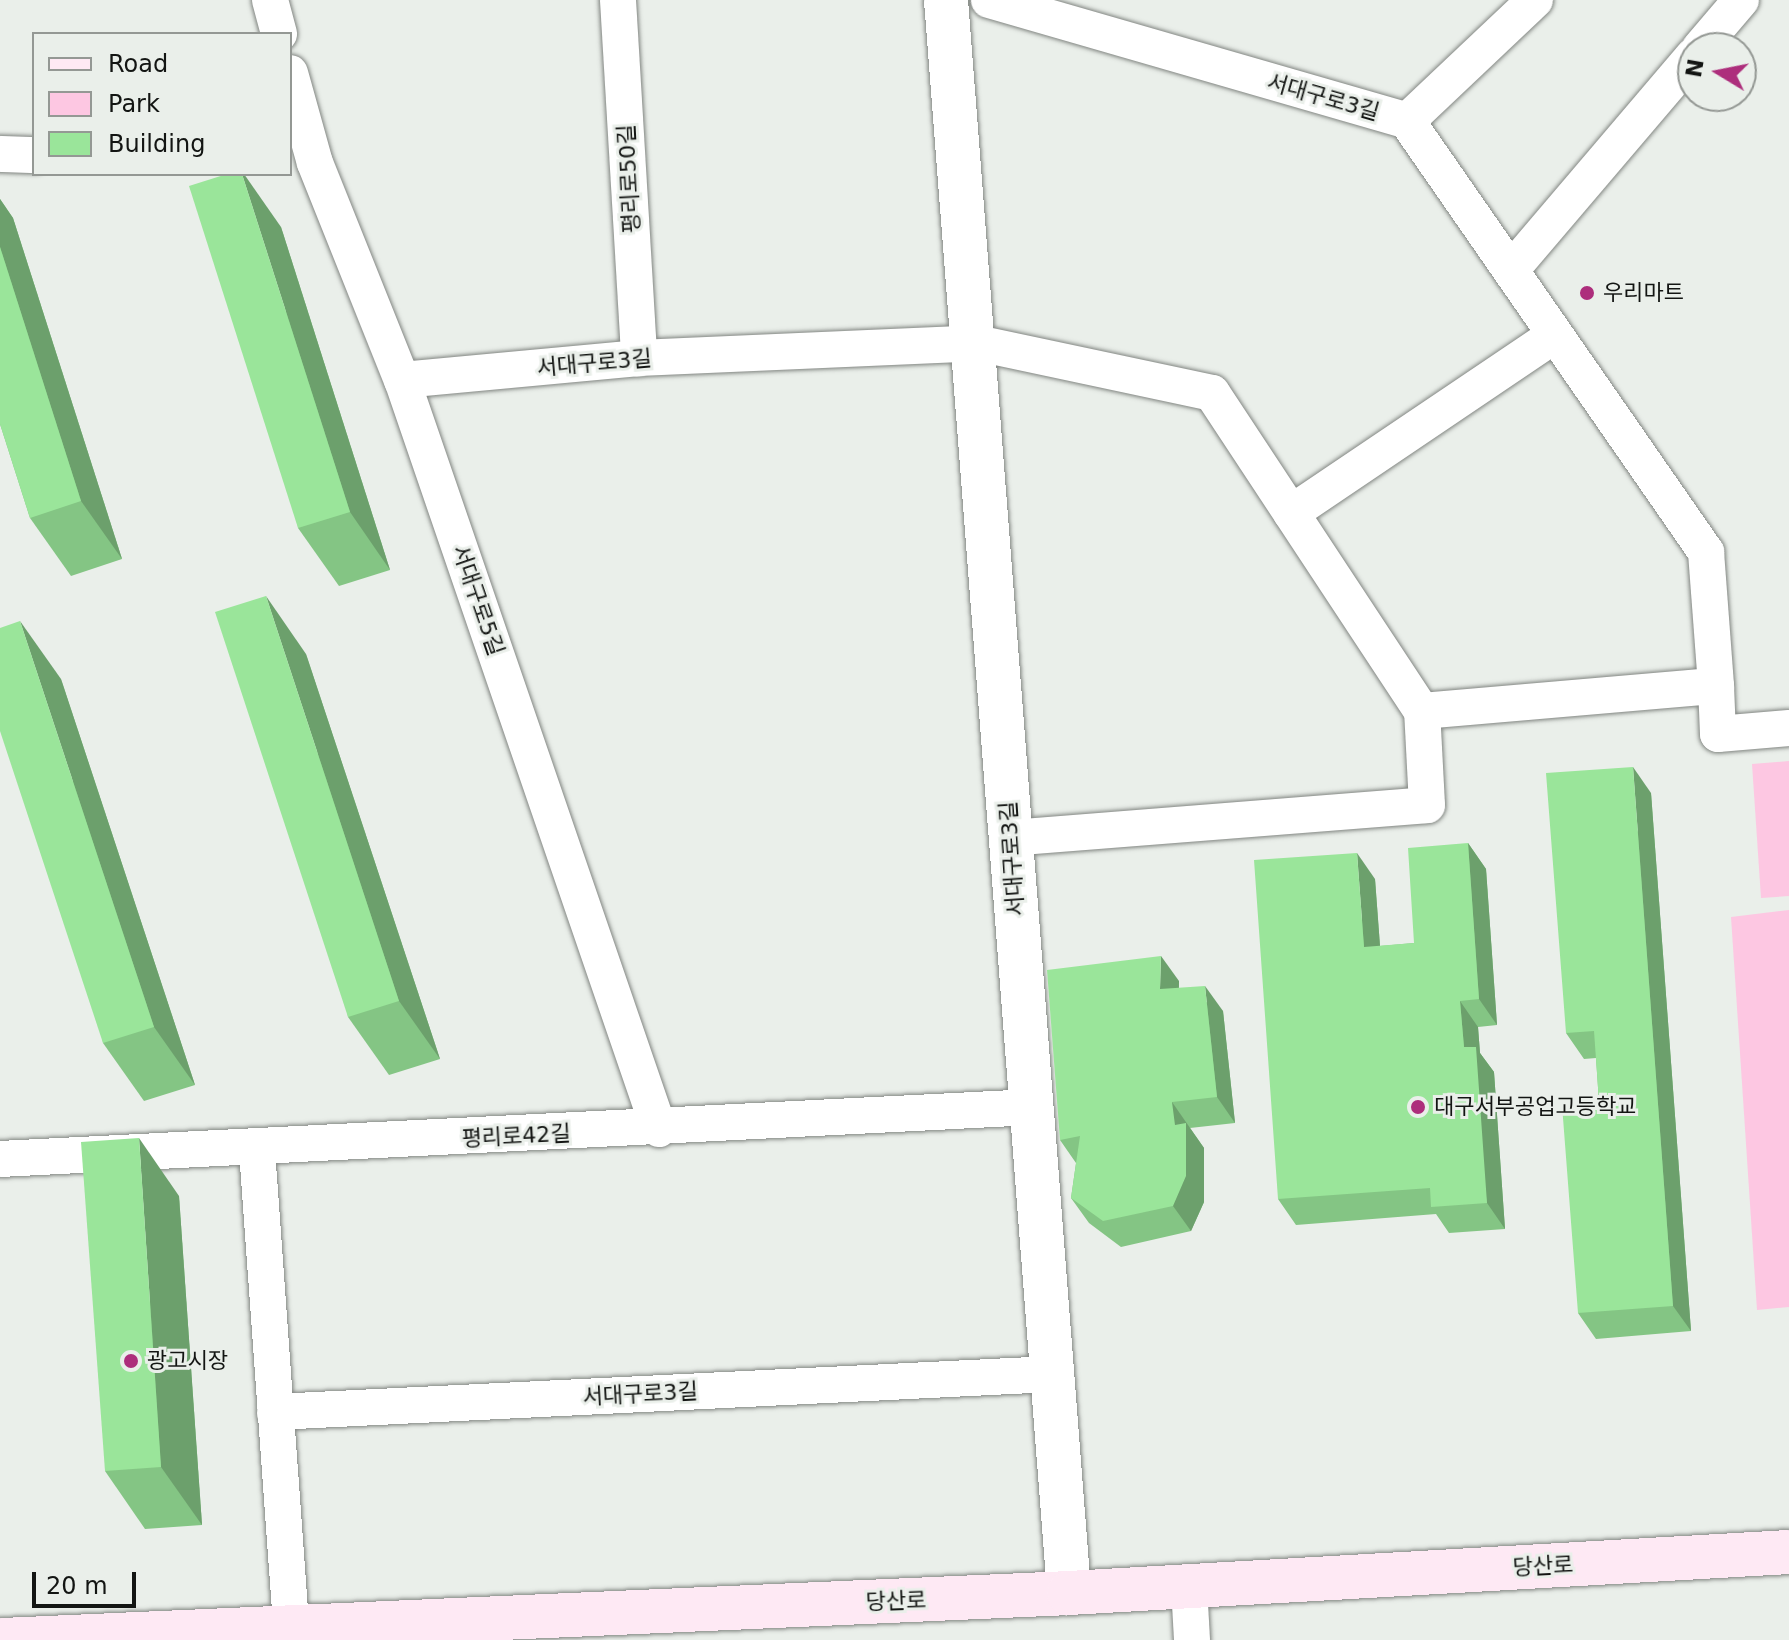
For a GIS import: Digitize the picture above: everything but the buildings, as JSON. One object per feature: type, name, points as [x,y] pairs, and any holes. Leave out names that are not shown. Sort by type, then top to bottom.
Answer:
[{"type":"main road","name":"당산로","points":[[2,1640],[291,1626],[503,1629],[1789,1552]]},
{"type":"street","points":[[270,0],[278,32]]},
{"type":"street","name":"평리로50길","points":[[618,0],[639,358]]},
{"type":"street","name":"서대구로3길","points":[[946,0],[977,343],[1010,838],[1069,1593]]},
{"type":"street","name":"서대구로3길","points":[[989,0],[1407,121],[1706,552],[1718,734],[1789,728]]},
{"type":"street","points":[[1407,121],[1535,0]]},
{"type":"street","points":[[1714,32],[1741,0]]},
{"type":"street","points":[[1511,270],[1677,75]]},
{"type":"street","name":"서대구로5길","points":[[292,88],[302,162],[402,380],[659,1129]]},
{"type":"street","points":[[0,154],[32,155]]},
{"type":"street","points":[[1291,513],[1555,335]]},
{"type":"street","name":"서대구로3길","points":[[402,380],[639,358],[977,343],[1212,393],[1422,711]]},
{"type":"street","points":[[1010,838],[1427,805],[1422,711],[1716,686]]},
{"type":"street","name":"평리로42길","points":[[0,1159],[257,1150],[1032,1107]]},
{"type":"street","points":[[257,1150],[291,1626]]},
{"type":"street","name":"서대구로3길","points":[[275,1412],[1052,1374]]},
{"type":"street","points":[[1189,1586],[1192,1640]]},
{"type":"green space","points":[[1789,761],[1789,896],[1761,898],[1752,764]]},
{"type":"green space","points":[[1789,910],[1789,1307],[1757,1310],[1731,917]]},
{"type":"place","name":"우리마트","points":[[1587,293]]},
{"type":"place","name":"대구서부공업고등학교","points":[[1418,1107]]},
{"type":"place","name":"광고시장","points":[[131,1361]]}]
